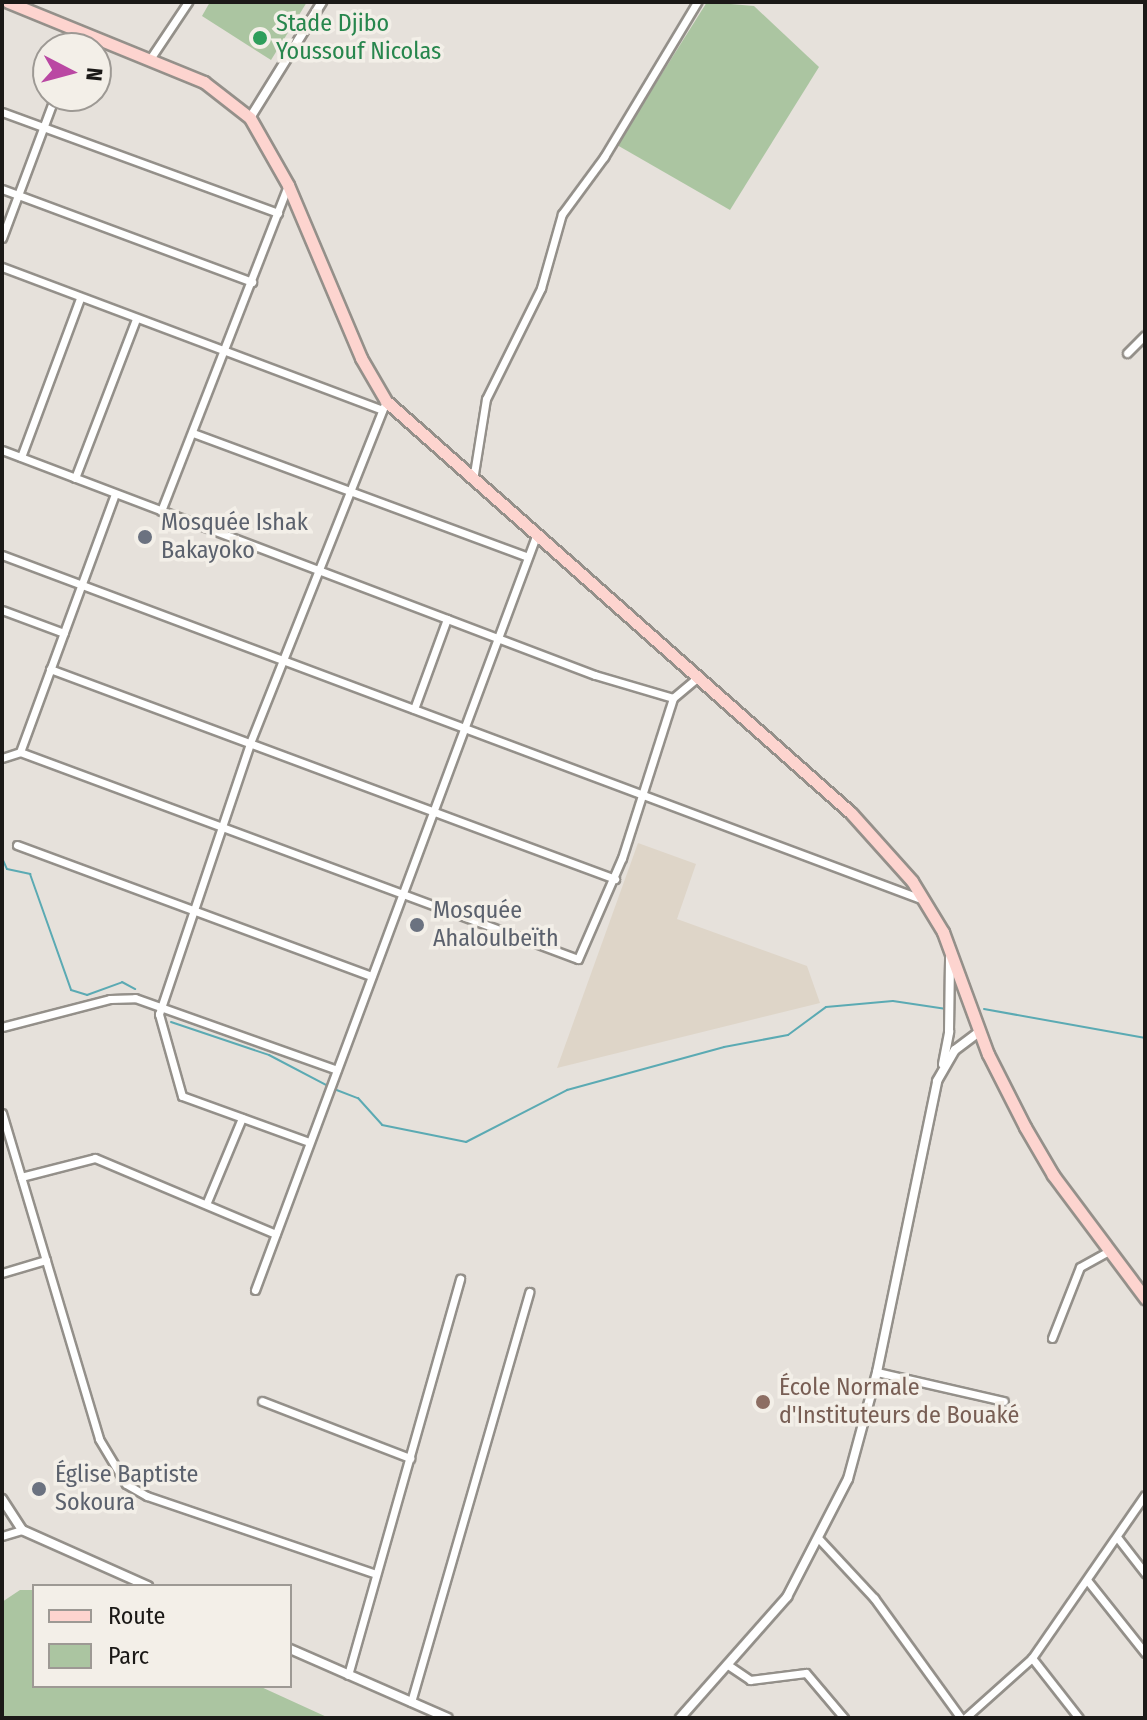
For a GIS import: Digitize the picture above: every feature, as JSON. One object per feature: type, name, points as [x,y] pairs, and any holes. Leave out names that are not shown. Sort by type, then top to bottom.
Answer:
[{"type":"main road","points":[[8,2],[204,82],[250,118],[288,185],[384,405],[868,829],[927,901],[950,949],[979,1032],[1053,1175],[1145,1298]]},
{"type":"street","points":[[150,59],[188,2]]},
{"type":"street","points":[[250,118],[322,2]]},
{"type":"street","points":[[473,480],[486,399],[541,288],[562,214],[604,157],[697,2]]},
{"type":"street","points":[[2,112],[278,213]]},
{"type":"street","points":[[2,238],[49,112]]},
{"type":"street","points":[[161,511],[226,351],[288,185]]},
{"type":"street","points":[[2,189],[252,282]]},
{"type":"street","points":[[2,267],[136,319],[384,405],[219,826],[158,1018],[182,1096],[309,1142]]},
{"type":"street","points":[[21,457],[80,298]]},
{"type":"street","points":[[75,478],[136,319]]},
{"type":"street","points":[[1127,353],[1145,335]]},
{"type":"street","points":[[193,433],[528,557]]},
{"type":"street","points":[[2,450],[317,572],[673,698]]},
{"type":"street","points":[[20,752],[115,494]]},
{"type":"street","points":[[255,1290],[536,536]]},
{"type":"street","points":[[2,555],[927,901]]},
{"type":"street","points":[[2,610],[64,633]]},
{"type":"street","points":[[414,709],[447,619]]},
{"type":"street","points":[[50,669],[615,879]]},
{"type":"street","points":[[2,758],[20,752],[578,959],[615,879],[673,698],[696,679]]},
{"type":"street","points":[[17,845],[194,907],[372,976]]},
{"type":"street","points":[[680,1718],[787,1597],[848,1479],[877,1372],[943,1065],[952,994],[950,949]]},
{"type":"street","points":[[2,1027],[120,997],[161,1004],[337,1070]]},
{"type":"street","points":[[943,1065],[979,1032]]},
{"type":"street","points":[[2,1113],[99,1439],[126,1484],[147,1496],[376,1574]]},
{"type":"street","points":[[207,1202],[242,1118]]},
{"type":"street","points":[[21,1177],[95,1158],[207,1202],[276,1234]]},
{"type":"street","points":[[1052,1338],[1080,1267],[1109,1251]]},
{"type":"street","points":[[2,1273],[46,1260]]},
{"type":"street","points":[[348,1675],[460,1279]]},
{"type":"street","points":[[411,1702],[529,1292]]},
{"type":"street","points":[[877,1372],[1004,1401]]},
{"type":"street","points":[[262,1401],[410,1458]]},
{"type":"street","points":[[819,1539],[874,1598],[963,1718],[1032,1658],[1145,1495]]},
{"type":"street","points":[[2,1499],[22,1530],[144,1584]]},
{"type":"street","points":[[2,1536],[22,1530]]},
{"type":"street","points":[[1117,1537],[1145,1573]]},
{"type":"street","points":[[1087,1580],[1145,1653]]},
{"type":"street","points":[[292,1650],[448,1718]]},
{"type":"street","points":[[1032,1658],[1079,1718]]},
{"type":"street","points":[[728,1665],[756,1681],[806,1673],[844,1718]]},
{"type":"shaded area","points":[[638,843],[696,864],[677,919],[807,966],[820,1003],[557,1068]]},
{"type":"green space","name":"Stade Djibo Youssouf Nicolas","points":[[210,2],[307,2],[271,60],[202,16]]},
{"type":"green space","points":[[707,2],[754,6],[819,67],[730,210],[617,145]]},
{"type":"green space","points":[[20,1590],[32,1590],[32,1688],[263,1688],[329,1718],[2,1718],[2,1602]]},
{"type":"waterway","points":[[2,858],[7,869],[30,874],[71,990],[87,995],[122,982],[135,989]]},
{"type":"waterway","points":[[334,1089],[358,1098],[382,1125],[466,1142],[567,1090],[724,1047],[788,1035],[826,1007],[893,1001],[946,1009]]},
{"type":"waterway","points":[[984,1009],[1145,1038]]},
{"type":"waterway","points":[[171,1022],[269,1055],[328,1086]]},
{"type":"place","name":"Stade Djibo Youssouf Nicolas","points":[[260,38]]},
{"type":"place","name":"Mosquée Ishak Bakayoko","points":[[145,537]]},
{"type":"place","name":"Mosquée Ahaloulbeïth","points":[[417,925]]},
{"type":"place","name":"École Normale d'Instituteurs de Bouaké","points":[[763,1402]]},
{"type":"place","name":"Église Baptiste Sokoura","points":[[39,1489]]}]
